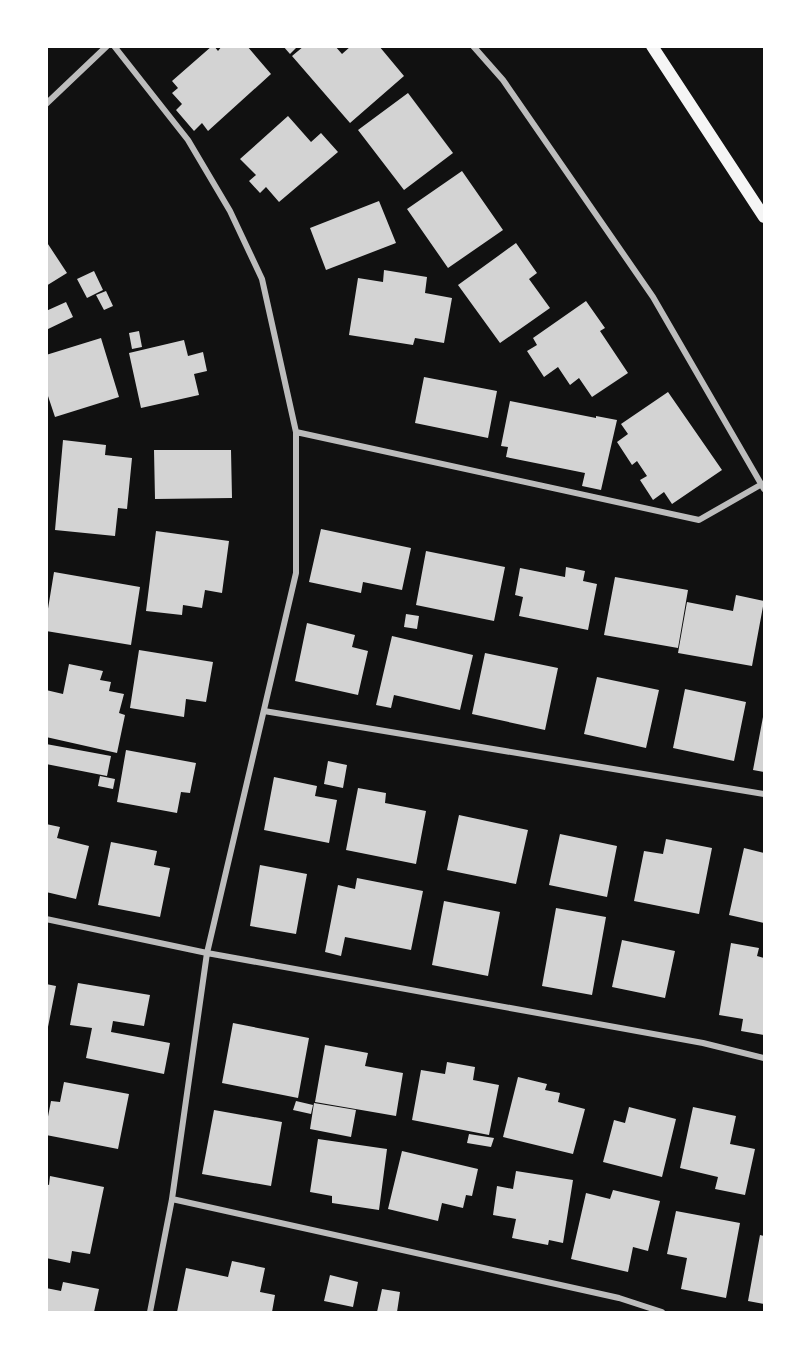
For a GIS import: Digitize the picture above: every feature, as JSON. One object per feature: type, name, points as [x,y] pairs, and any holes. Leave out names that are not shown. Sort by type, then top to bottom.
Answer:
[{"type":"main road","points":[[652,46],[765,217]]},
{"type":"street","points":[[46,104],[107,46]]},
{"type":"street","points":[[114,46],[188,140],[230,211],[262,279],[296,432],[296,573],[207,953],[172,1199],[150,1312]]},
{"type":"street","points":[[296,432],[699,520],[763,487],[652,297],[503,80],[473,46]]},
{"type":"street","points":[[264,711],[765,794]]},
{"type":"street","points":[[46,919],[207,953],[703,1043],[765,1058]]},
{"type":"street","points":[[172,1199],[619,1298],[662,1312]]},
{"type":"building","points":[[212,46],[218,51],[222,46],[247,46],[271,74],[208,131],[202,123],[194,131],[176,110],[182,104],[172,93],[178,88],[172,81]]},
{"type":"building","points":[[283,46],[298,46],[290,54]]},
{"type":"building","points":[[304,46],[335,46],[342,54],[351,46],[379,46],[404,76],[350,123],[292,56]]},
{"type":"building","points":[[408,93],[453,153],[404,190],[358,130]]},
{"type":"building","points":[[288,116],[311,142],[321,133],[338,152],[279,202],[266,187],[260,193],[249,181],[256,175],[240,159]]},
{"type":"building","points":[[462,171],[503,230],[448,268],[407,209]]},
{"type":"building","points":[[379,201],[396,243],[326,270],[310,228]]},
{"type":"building","points":[[46,241],[67,273],[46,286]]},
{"type":"building","points":[[516,243],[537,273],[529,279],[550,308],[500,343],[458,285]]},
{"type":"building","points":[[384,270],[427,277],[425,293],[452,298],[444,343],[415,338],[413,345],[349,335],[358,278],[383,282]]},
{"type":"building","points":[[94,271],[103,290],[87,298],[77,279]]},
{"type":"building","points":[[106,291],[113,306],[104,310],[96,295]]},
{"type":"building","points":[[586,301],[605,328],[600,331],[628,373],[592,397],[579,378],[570,385],[558,367],[544,377],[527,351],[537,345],[533,338]]},
{"type":"building","points":[[66,302],[73,317],[46,330],[46,311]]},
{"type":"building","points":[[139,331],[142,347],[132,349],[129,333]]},
{"type":"building","points":[[101,338],[119,397],[55,417],[46,390],[46,355]]},
{"type":"building","points":[[184,340],[188,356],[203,352],[207,371],[194,374],[199,395],[141,408],[129,353]]},
{"type":"building","points":[[424,377],[497,391],[488,438],[415,423]]},
{"type":"building","points":[[668,392],[722,470],[672,504],[664,492],[653,500],[640,480],[647,476],[637,461],[632,465],[617,442],[628,434],[621,424]]},
{"type":"building","points":[[510,401],[617,420],[601,490],[582,486],[585,473],[506,457],[508,447],[501,446]]},
{"type":"building","points":[[63,440],[106,445],[105,455],[132,458],[127,509],[118,508],[115,536],[55,530]]},
{"type":"building","points":[[154,450],[231,450],[232,498],[155,499]]},
{"type":"building","points":[[321,529],[411,548],[402,590],[363,582],[361,593],[309,582]]},
{"type":"building","points":[[156,531],[229,541],[222,593],[205,590],[202,608],[183,605],[182,615],[146,611]]},
{"type":"building","points":[[426,551],[505,567],[494,621],[416,605]]},
{"type":"building","points":[[566,567],[585,571],[583,581],[597,584],[588,630],[519,616],[523,597],[515,595],[520,568],[565,577]]},
{"type":"building","points":[[54,572],[140,587],[131,645],[46,631]]},
{"type":"building","points":[[615,577],[688,590],[678,648],[604,635]]},
{"type":"building","points":[[736,595],[764,601],[752,666],[678,653],[687,602],[733,611]]},
{"type":"building","points":[[406,614],[419,616],[417,629],[404,627]]},
{"type":"building","points":[[307,623],[355,635],[352,647],[368,651],[358,695],[295,681]]},
{"type":"building","points":[[392,636],[473,655],[460,710],[394,695],[391,708],[376,705]]},
{"type":"building","points":[[139,650],[213,662],[206,702],[186,699],[184,717],[130,708]]},
{"type":"building","points":[[485,653],[558,668],[545,730],[472,714]]},
{"type":"building","points":[[69,664],[103,671],[100,680],[111,682],[109,691],[124,694],[119,713],[125,715],[117,753],[46,737],[46,690],[63,694]]},
{"type":"building","points":[[597,677],[659,690],[646,748],[584,734]]},
{"type":"building","points":[[685,689],[746,702],[734,761],[673,748]]},
{"type":"building","points":[[764,717],[764,772],[753,770]]},
{"type":"building","points":[[46,744],[111,756],[107,776],[46,764]]},
{"type":"building","points":[[126,750],[196,763],[190,793],[181,792],[177,813],[117,802]]},
{"type":"building","points":[[328,761],[347,765],[343,788],[324,784]]},
{"type":"building","points":[[100,776],[115,779],[113,789],[98,786]]},
{"type":"building","points":[[274,777],[317,786],[315,796],[337,800],[329,843],[264,830]]},
{"type":"building","points":[[358,788],[386,793],[385,803],[426,811],[416,864],[346,850]]},
{"type":"building","points":[[459,815],[528,830],[516,884],[447,870]]},
{"type":"building","points":[[46,824],[60,827],[57,838],[89,846],[76,899],[46,892]]},
{"type":"building","points":[[560,834],[617,846],[607,897],[549,885]]},
{"type":"building","points":[[666,839],[712,848],[699,914],[634,901],[644,851],[663,854]]},
{"type":"building","points":[[111,842],[157,851],[154,865],[170,868],[160,917],[98,905]]},
{"type":"building","points":[[744,848],[764,853],[764,923],[729,915]]},
{"type":"building","points":[[260,865],[307,874],[296,934],[250,926]]},
{"type":"building","points":[[357,878],[423,891],[411,950],[345,937],[341,956],[325,952],[338,885],[355,889]]},
{"type":"building","points":[[444,901],[500,912],[488,976],[432,965]]},
{"type":"building","points":[[556,908],[606,917],[592,995],[542,986]]},
{"type":"building","points":[[622,940],[675,951],[665,998],[612,987]]},
{"type":"building","points":[[731,943],[759,948],[757,956],[764,958],[764,1035],[741,1031],[743,1019],[719,1015]]},
{"type":"building","points":[[78,983],[150,995],[144,1026],[113,1021],[111,1032],[170,1043],[164,1074],[86,1058],[92,1028],[70,1025]]},
{"type":"building","points":[[46,984],[56,986],[48,1027],[46,1027]]},
{"type":"building","points":[[233,1023],[309,1038],[298,1098],[222,1083]]},
{"type":"building","points":[[325,1045],[368,1053],[365,1066],[403,1073],[396,1116],[315,1102]]},
{"type":"building","points":[[447,1062],[475,1067],[473,1080],[499,1085],[489,1135],[412,1120],[421,1070],[445,1074]]},
{"type":"building","points":[[518,1077],[547,1084],[545,1090],[560,1093],[558,1102],[585,1109],[573,1154],[503,1137]]},
{"type":"building","points":[[64,1082],[129,1094],[118,1149],[46,1135],[51,1101],[60,1102]]},
{"type":"building","points":[[296,1101],[313,1105],[311,1114],[293,1110]]},
{"type":"building","points":[[314,1103],[356,1110],[351,1137],[310,1129]]},
{"type":"building","points":[[629,1107],[676,1119],[662,1177],[603,1162],[614,1120],[625,1123]]},
{"type":"building","points":[[693,1107],[736,1116],[730,1144],[755,1149],[745,1195],[715,1189],[718,1177],[680,1168]]},
{"type":"building","points":[[214,1110],[282,1122],[271,1186],[202,1174]]},
{"type":"building","points":[[469,1134],[494,1138],[491,1147],[467,1143]]},
{"type":"building","points":[[318,1139],[387,1149],[379,1210],[332,1203],[332,1196],[310,1192]]},
{"type":"building","points":[[402,1151],[478,1169],[472,1196],[466,1195],[463,1208],[442,1203],[438,1221],[388,1209]]},
{"type":"building","points":[[516,1171],[573,1180],[563,1243],[549,1240],[548,1245],[512,1238],[516,1219],[493,1215],[497,1186],[513,1189]]},
{"type":"building","points":[[50,1176],[104,1187],[90,1254],[72,1251],[70,1263],[46,1258],[46,1184],[49,1185]]},
{"type":"building","points":[[613,1190],[660,1201],[648,1251],[633,1247],[628,1272],[571,1259],[586,1193],[610,1199]]},
{"type":"building","points":[[676,1211],[740,1223],[726,1298],[681,1289],[687,1258],[667,1254]]},
{"type":"building","points":[[760,1235],[764,1236],[764,1304],[748,1301]]},
{"type":"building","points":[[232,1261],[265,1268],[260,1292],[275,1295],[272,1312],[177,1312],[186,1268],[228,1277]]},
{"type":"building","points":[[330,1275],[358,1282],[353,1307],[324,1301]]},
{"type":"building","points":[[63,1282],[99,1289],[94,1312],[46,1312],[46,1288],[61,1291]]},
{"type":"building","points":[[382,1289],[400,1292],[397,1312],[377,1312]]}]
